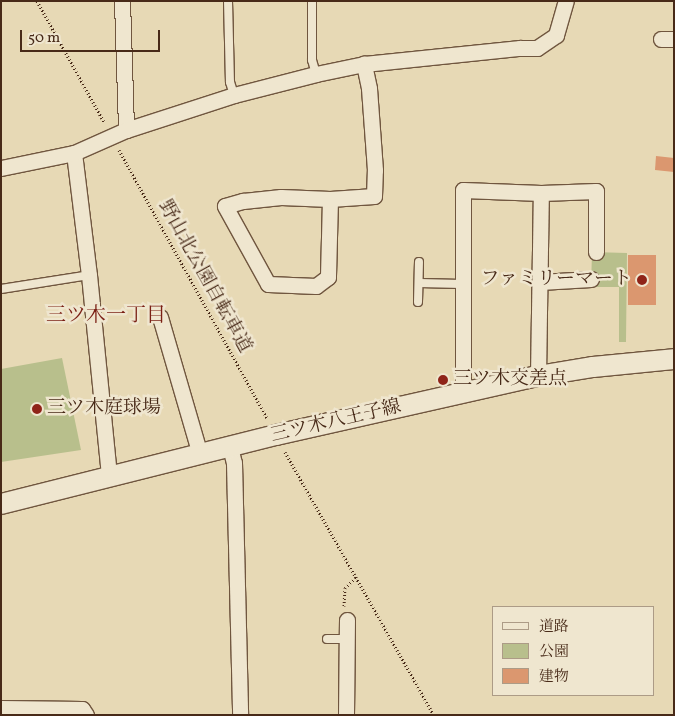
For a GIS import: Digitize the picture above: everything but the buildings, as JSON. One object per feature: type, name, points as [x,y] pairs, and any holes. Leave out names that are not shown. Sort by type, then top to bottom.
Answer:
[{"type":"main road","name":"三ツ木八王子線","points":[[1,504],[230,447],[538,376],[592,367],[674,359]]},
{"type":"street","points":[[122,1],[126,130]]},
{"type":"street","points":[[1,168],[74,152],[126,130],[234,95],[316,74],[364,64],[537,48],[556,34],[566,1]]},
{"type":"street","points":[[330,199],[328,278],[316,286],[268,284],[225,206],[243,201],[281,197],[330,199],[374,196],[375,170],[370,106],[364,64]]},
{"type":"street","points":[[74,152],[89,274],[109,477]]},
{"type":"street","points":[[463,394],[463,190],[542,193],[596,191],[596,252]]},
{"type":"street","points":[[538,376],[542,193]]},
{"type":"street","points":[[540,282],[591,279]]},
{"type":"street","points":[[160,317],[200,455]]},
{"type":"street","points":[[230,447],[234,463],[240,715]]},
{"type":"street","points":[[346,715],[347,620]]},
{"type":"street","points":[[1,708],[82,710],[86,715]]},
{"type":"lane","points":[[228,1],[230,82],[234,95]]},
{"type":"lane","points":[[312,1],[312,60],[316,74]]},
{"type":"lane","points":[[418,262],[418,302]]},
{"type":"lane","points":[[1,289],[89,274]]},
{"type":"lane","points":[[418,283],[462,284]]},
{"type":"lane","points":[[326,639],[347,639]]},
{"type":"path","points":[[37,1],[106,124]]},
{"type":"path","name":"野山北公園自転車道","points":[[115,143],[270,424]]},
{"type":"path","points":[[282,446],[434,715]]},
{"type":"path","points":[[347,620],[344,614],[343,592],[356,577]]},
{"type":"green space","points":[[592,252],[627,253],[626,342],[619,342],[619,287],[591,287]]},
{"type":"green space","name":"三ツ木庭球場","points":[[62,358],[81,450],[1,462],[1,369]]},
{"type":"place","name":"ファミリーマート","points":[[642,280]]},
{"type":"place","name":"三ツ木交差点","points":[[443,380]]},
{"type":"place","name":"三ツ木庭球場","points":[[37,409]]},
{"type":"district","name":"三ツ木一丁目","points":[[106,316]]}]
